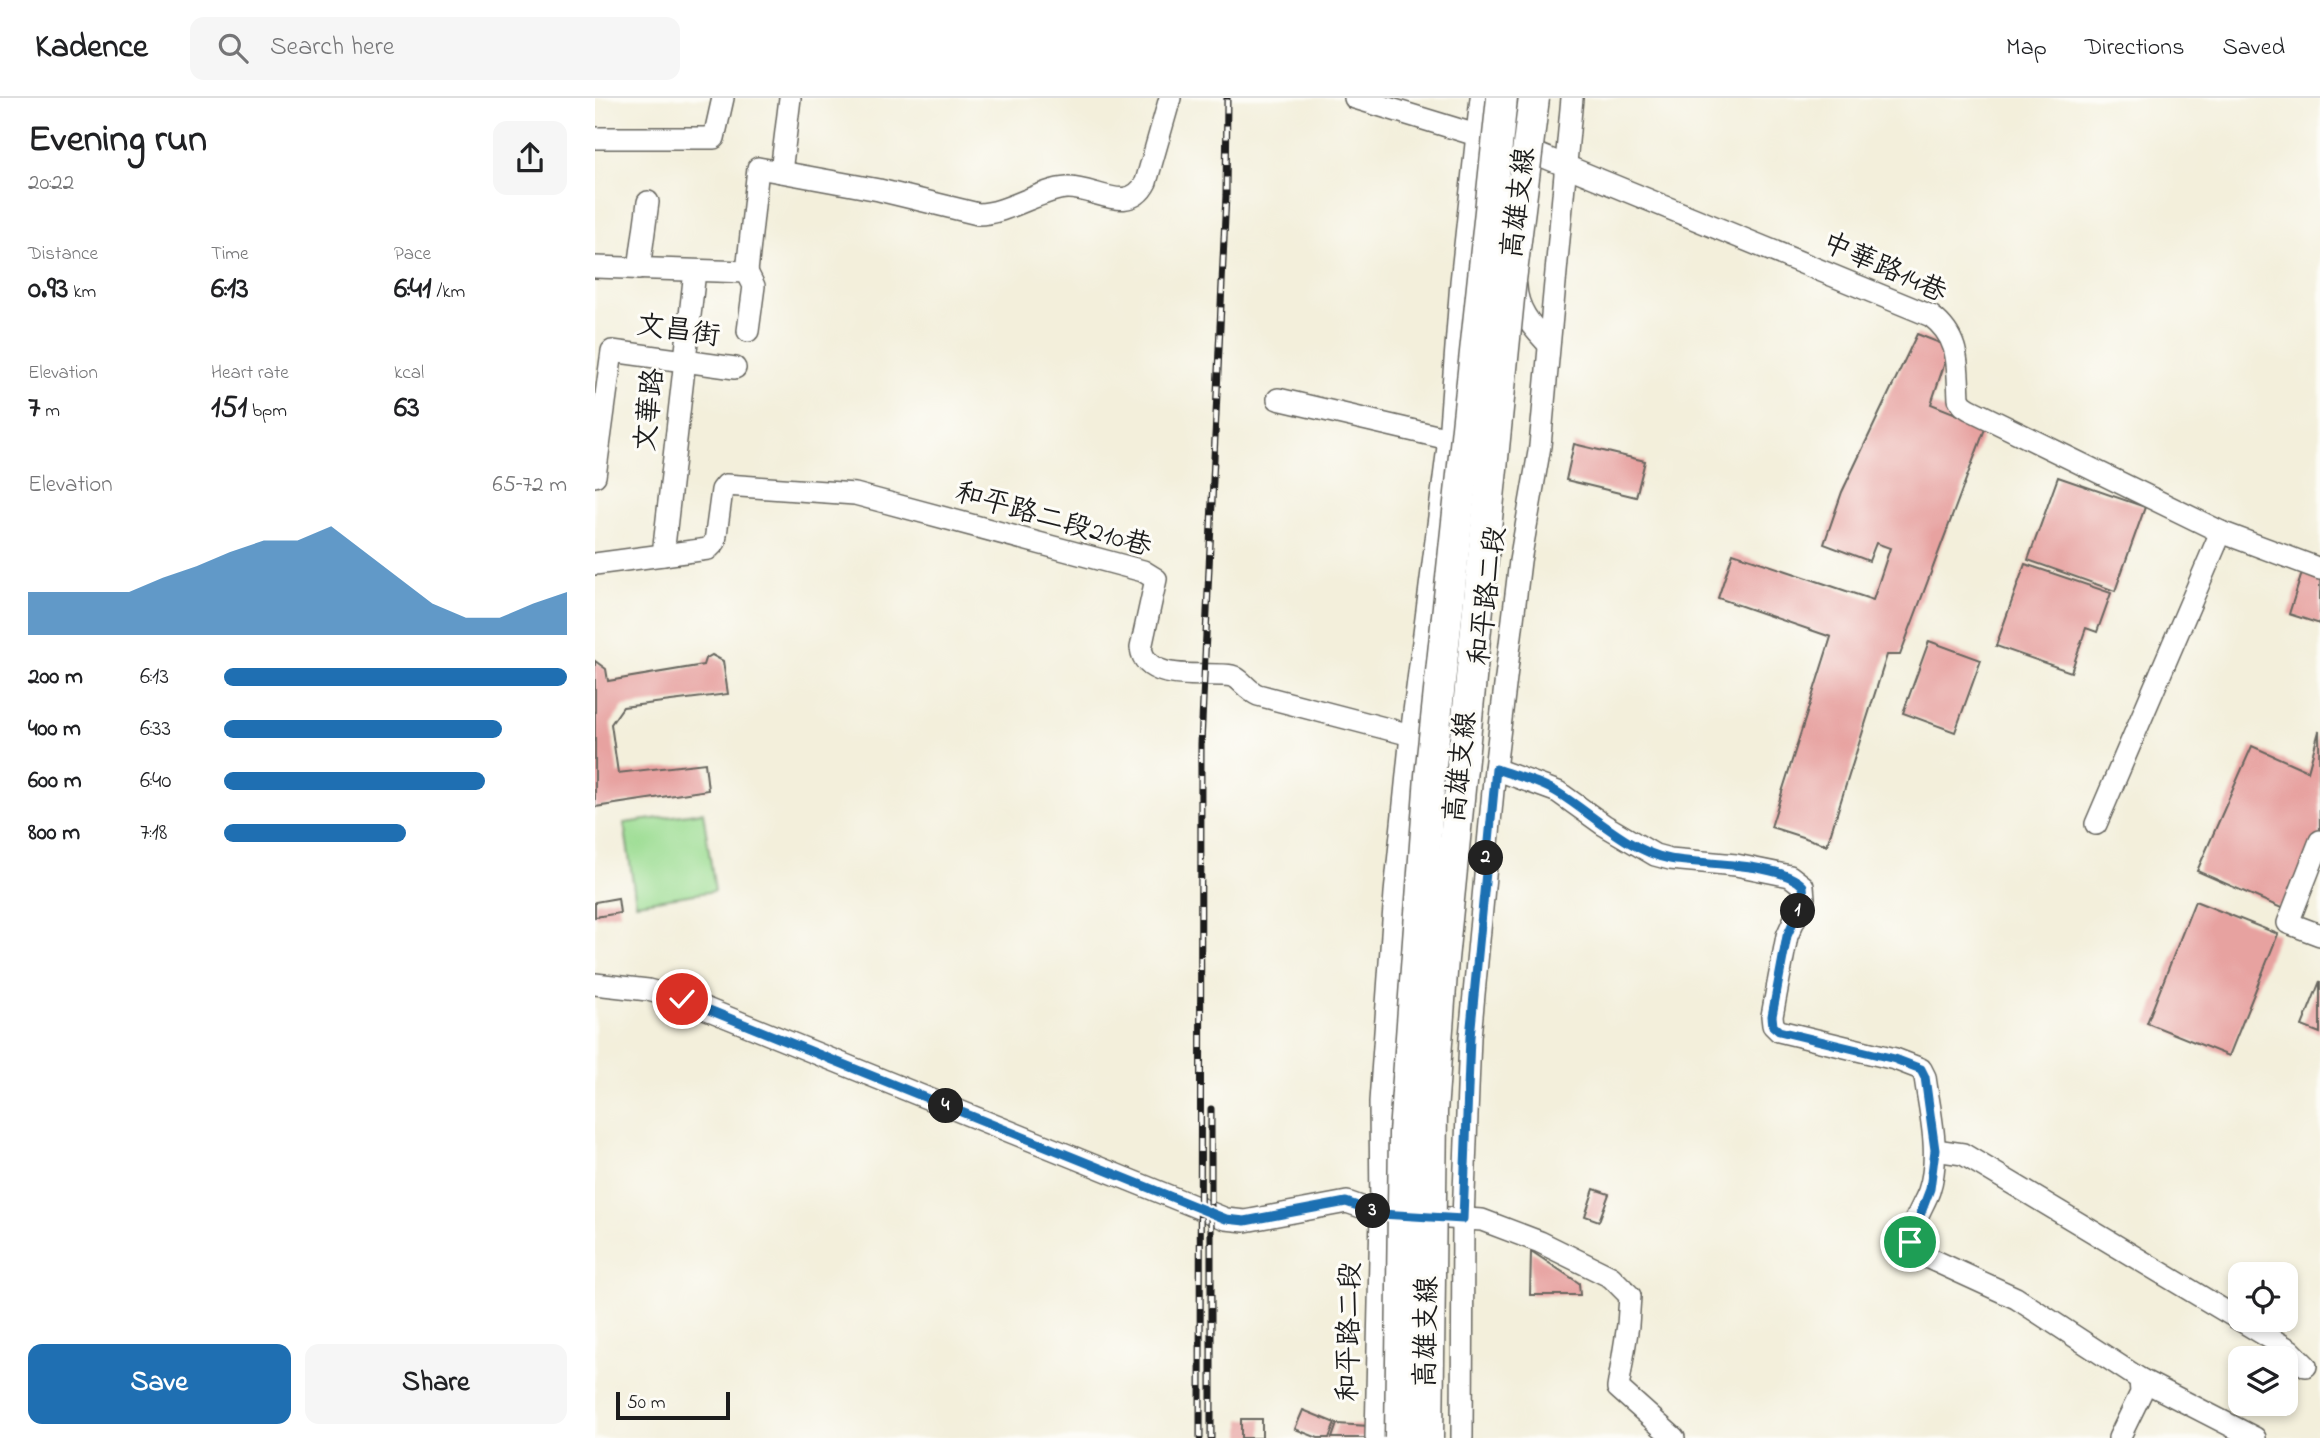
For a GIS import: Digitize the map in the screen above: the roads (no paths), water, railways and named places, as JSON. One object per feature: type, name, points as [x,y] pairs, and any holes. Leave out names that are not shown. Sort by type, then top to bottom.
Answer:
[{"type":"highway","name":"高雄支線","points":[[1401,1438],[1404,1133],[1426,831],[1502,98]]},
{"type":"highway","name":"高雄支線","points":[[1428,1438],[1432,1112],[1443,959],[1510,288],[1534,98]]},
{"type":"street","points":[[595,138],[714,138],[723,98]]},
{"type":"street","points":[[781,172],[790,98]]},
{"type":"street","points":[[748,331],[754,286],[747,271],[758,168],[879,190],[978,214],[994,212],[1068,188],[1115,198],[1132,198],[1141,193],[1146,182],[1170,98]]},
{"type":"street","name":"中華路14巷","points":[[1355,98],[1532,152],[1931,316],[1946,329],[1955,345],[1959,398],[1963,405],[2221,531],[2320,569]]},
{"type":"street","name":"和平路二段","points":[[1376,1438],[1381,1214],[1380,1102],[1395,893],[1411,735],[1449,439],[1461,282],[1481,98]]},
{"type":"street","name":"和平路二段","points":[[1462,1438],[1463,1219],[1470,1037],[1496,769],[1520,561],[1540,446],[1572,98]]},
{"type":"street","points":[[1532,152],[1516,236],[1517,297],[1525,317],[1548,344]]},
{"type":"street","points":[[639,268],[647,202]]},
{"type":"street","points":[[595,267],[747,271]]},
{"type":"street","name":"文華路","points":[[663,555],[695,271]]},
{"type":"street","name":"文昌街","points":[[595,475],[612,351],[735,368]]},
{"type":"street","points":[[1278,399],[1449,439]]},
{"type":"street","name":"和平路二段210巷","points":[[663,555],[708,549],[715,542],[722,490],[726,485],[855,494],[1143,571],[1156,579],[1141,648],[1145,659],[1156,668],[1190,676],[1231,676],[1238,678],[1250,692],[1258,695],[1411,735]]},
{"type":"street","points":[[2096,824],[2221,531]]},
{"type":"street","points":[[595,564],[663,555]]},
{"type":"street","points":[[1496,769],[1558,792],[1604,825],[1655,855],[1670,859],[1736,865],[1798,880],[1803,886],[1804,898],[1787,936],[1772,1016],[1773,1026],[1779,1031],[1895,1059],[1921,1069],[1925,1077],[1935,1150],[1930,1189],[1911,1234],[1910,1242],[1913,1248],[1920,1254],[2016,1298],[2140,1379],[2255,1438]]},
{"type":"street","points":[[2320,841],[2288,923],[2320,935]]},
{"type":"street","points":[[595,984],[648,990],[682,999],[1226,1219],[1245,1221],[1346,1202],[1381,1214],[1482,1220],[1540,1242],[1611,1277],[1630,1296],[1618,1388],[1674,1438]]},
{"type":"street","points":[[1935,1150],[1963,1154],[2290,1350],[2306,1366]]},
{"type":"street","points":[[2119,1438],[2140,1393],[2140,1379]]},
{"type":"railway","points":[[1200,1438],[1201,744],[1226,195],[1227,98]]},
{"type":"railway","points":[[1211,1109],[1211,1438]]}]
